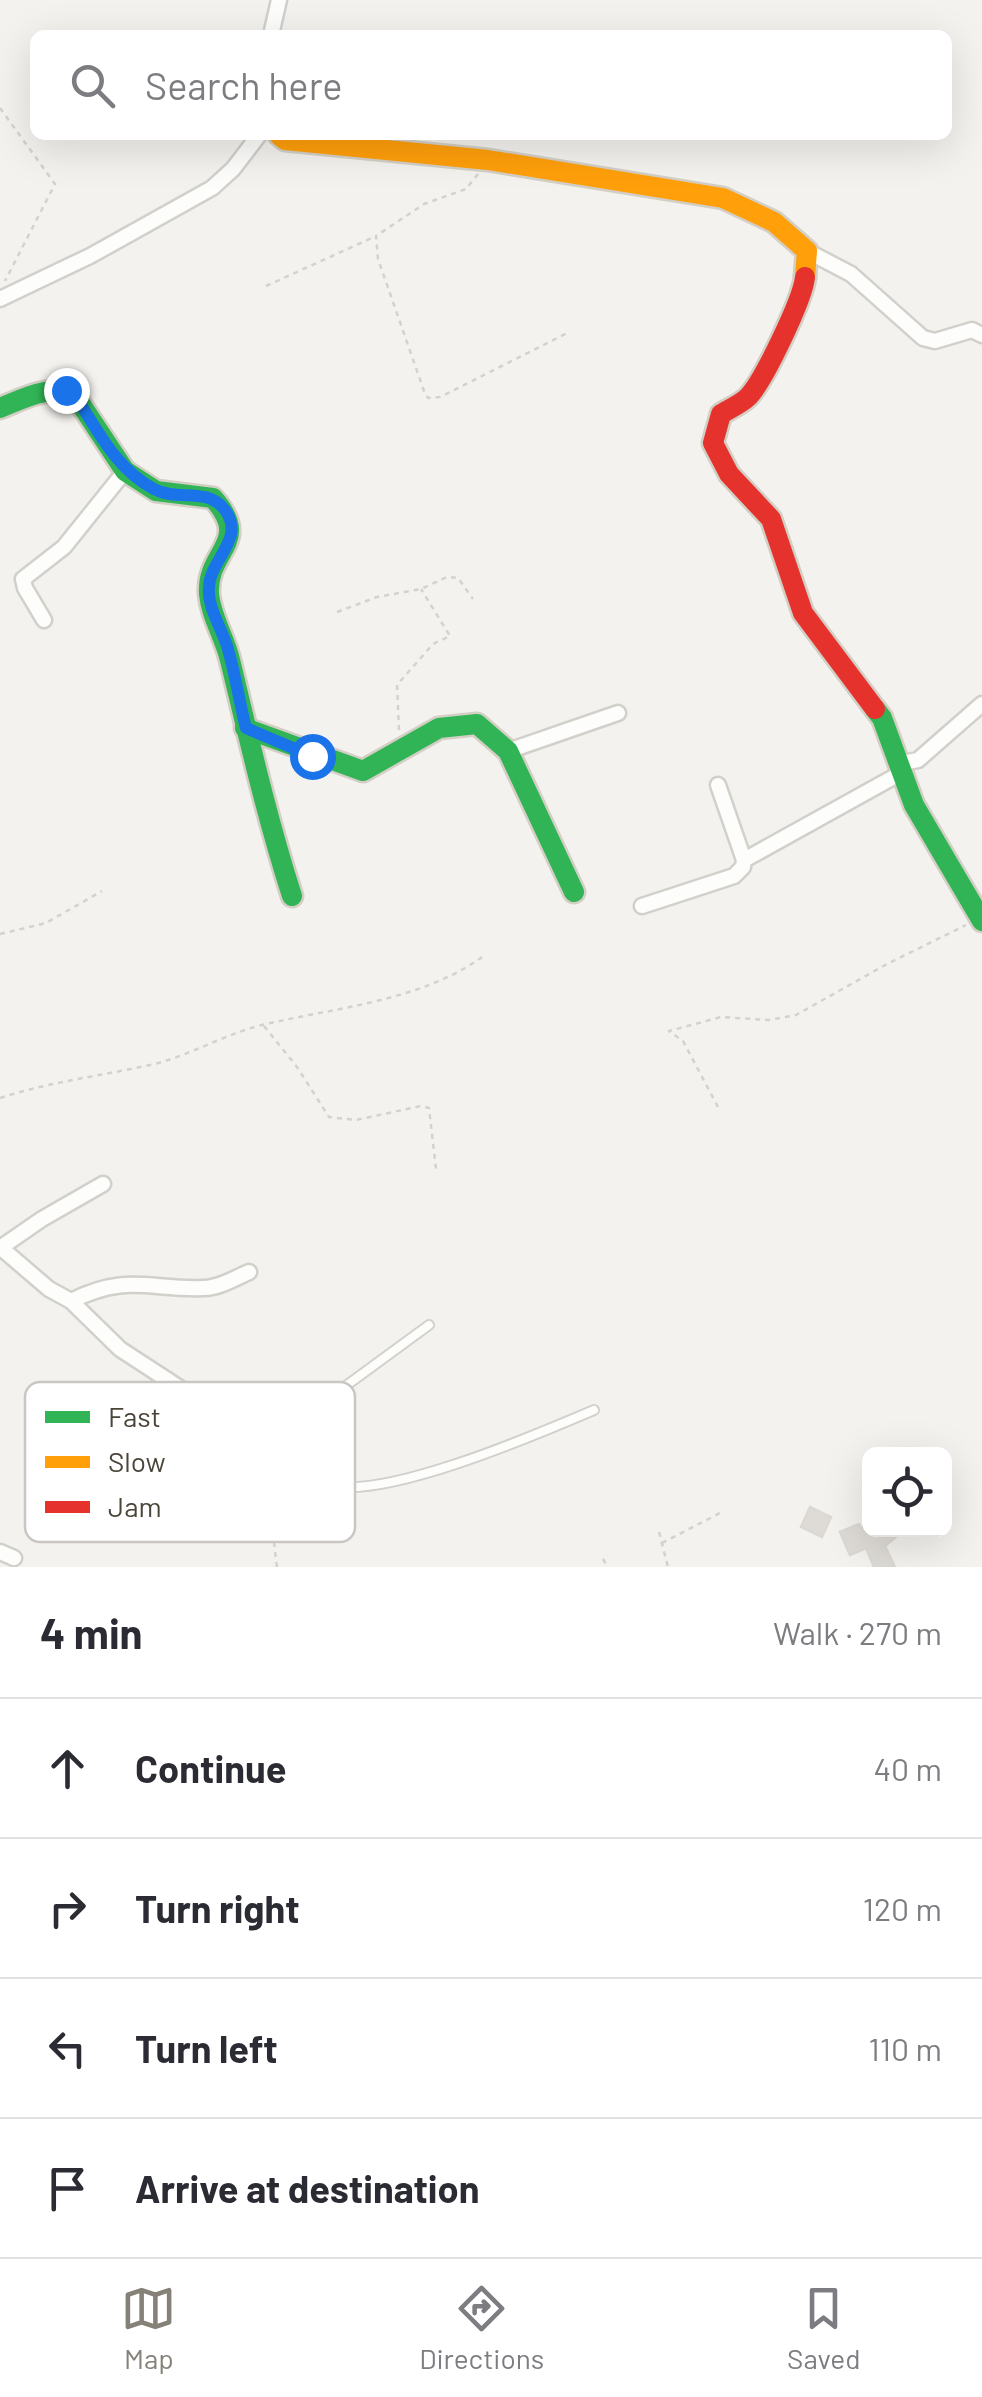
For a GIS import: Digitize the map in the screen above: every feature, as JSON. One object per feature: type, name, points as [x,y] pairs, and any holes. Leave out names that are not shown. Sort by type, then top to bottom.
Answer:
[{"type":"street","points":[[272,30],[279,0]]},
{"type":"street","points":[[0,299],[90,256],[212,188],[255,140]]},
{"type":"street","points":[[284,140],[488,160],[724,198],[774,222],[806,251],[851,274],[923,338],[934,341],[972,330],[982,335]]},
{"type":"street","points":[[806,251],[804,289],[792,319],[748,396],[721,414],[714,443],[729,474],[772,519],[804,613],[882,718],[914,805],[981,920]]},
{"type":"street","points":[[0,408],[51,390],[66,390],[76,397],[125,471],[156,491],[213,498],[229,516],[230,544],[211,574],[208,590],[226,645],[272,835],[292,896]]},
{"type":"street","points":[[44,620],[24,588],[24,578],[64,547],[125,471]]},
{"type":"street","points":[[642,906],[725,881],[739,873],[744,860],[918,760],[982,704]]},
{"type":"street","points":[[508,752],[618,714]]},
{"type":"street","points":[[246,728],[312,756],[363,771],[439,728],[476,724],[508,752],[574,892]]},
{"type":"street","points":[[718,785],[744,860]]},
{"type":"street","points":[[103,1184],[0,1248],[49,1289],[72,1302],[120,1349],[171,1382]]},
{"type":"street","points":[[72,1302],[91,1291],[128,1283],[202,1288],[249,1272]]},
{"type":"lane","points":[[351,1382],[429,1325]]},
{"type":"lane","points":[[355,1487],[392,1483],[513,1444],[594,1410]]},
{"type":"path","points":[[0,108],[56,184],[0,291]]},
{"type":"path","points":[[266,286],[376,236],[424,204],[466,189],[488,160]]},
{"type":"path","points":[[376,236],[378,259],[428,398],[440,397],[569,332]]},
{"type":"path","points":[[337,612],[447,577],[458,578],[473,599]]},
{"type":"path","points":[[400,751],[397,684],[433,644],[450,636],[421,588]]},
{"type":"path","points":[[0,934],[46,923],[102,891]]},
{"type":"path","points":[[718,1107],[683,1041],[670,1031],[720,1018],[770,1020],[796,1015],[887,964],[981,920]]},
{"type":"path","points":[[0,1090],[1,1097],[153,1064],[263,1024],[345,1009],[419,988],[484,956]]},
{"type":"path","points":[[263,1024],[329,1117],[356,1120],[421,1106],[428,1108],[436,1169]]},
{"type":"path","points":[[662,1543],[722,1512]]},
{"type":"path","points":[[660,1532],[668,1567]]},
{"type":"path","points":[[273,1542],[277,1567]]},
{"type":"path","points":[[602,1559],[608,1567]]},
{"type":"building","points":[[810,1507],[831,1517],[822,1537],[801,1527]]},
{"type":"building","points":[[859,1524],[862,1537],[896,1537],[885,1546],[895,1567],[874,1567],[866,1548],[850,1555],[840,1532]]},
{"type":"traffic: fast","points":[[0,408],[47,392],[76,397],[125,471],[156,491],[213,498],[224,513],[229,537],[210,579],[210,603],[228,652],[292,896]]},
{"type":"traffic: fast","points":[[875,709],[882,718],[914,805],[982,921]]},
{"type":"traffic: fast","points":[[245,728],[363,771],[439,728],[477,724],[508,751],[574,892]]},
{"type":"traffic: slow","points":[[285,140],[488,160],[723,198],[774,222],[807,251],[805,277]]},
{"type":"traffic: jam","points":[[805,277],[790,321],[763,375],[748,397],[721,414],[713,443],[729,474],[771,519],[803,613],[875,709]]},
{"type":"route","points":[[66,390],[76,397],[125,471],[156,491],[213,498],[229,516],[230,544],[211,574],[208,590],[246,728],[312,756]]}]
